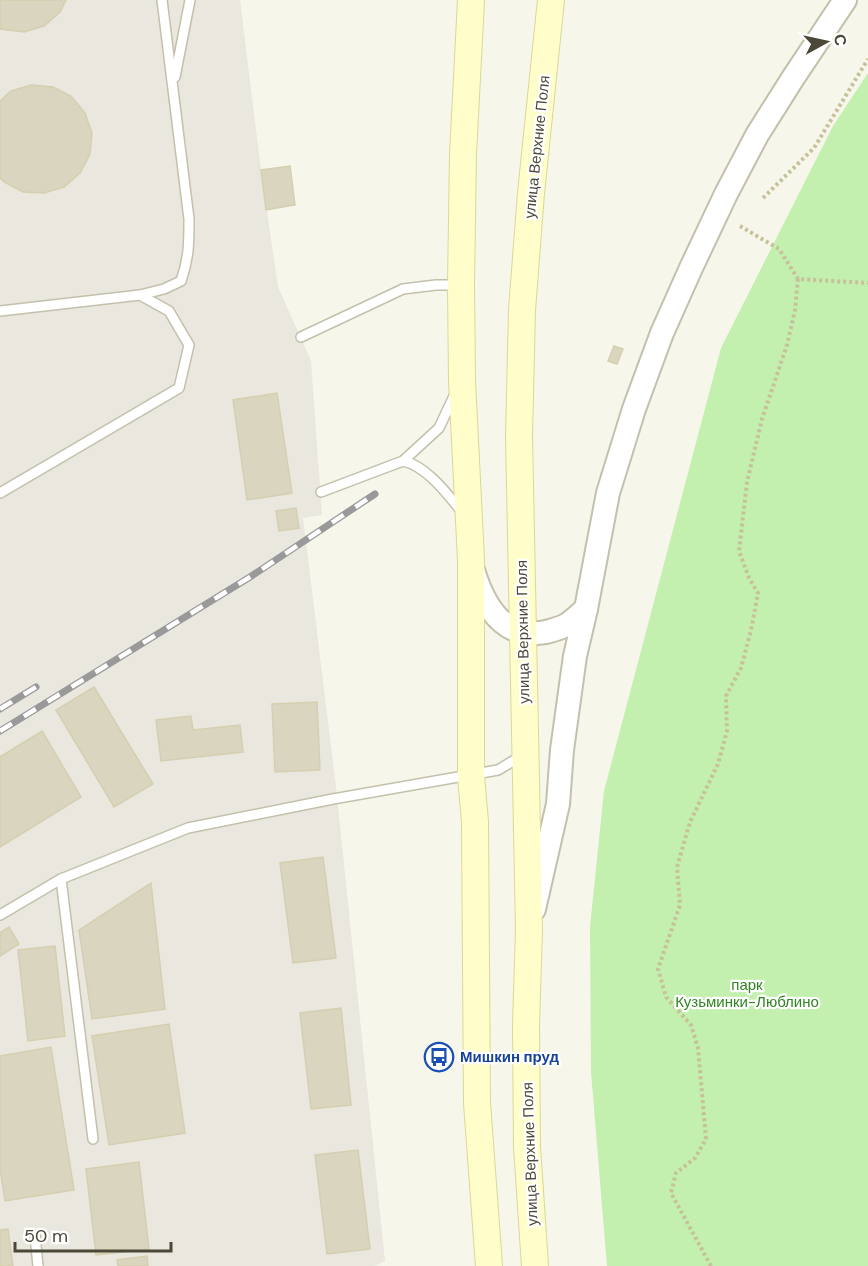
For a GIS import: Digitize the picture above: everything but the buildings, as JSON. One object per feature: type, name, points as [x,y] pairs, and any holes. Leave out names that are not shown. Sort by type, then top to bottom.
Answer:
[{"type":"main road","points":[[471,0],[463,154],[462,381],[471,560],[471,776],[475,822],[477,1103],[489,1266]]},
{"type":"main road","name":"улица Верхние Поля","points":[[535,1266],[527,1147],[526,1026],[529,929],[519,436],[522,310],[531,193],[551,0]]},
{"type":"street","points":[[529,929],[558,804],[562,750],[575,656],[608,493],[634,410],[667,322],[726,194],[757,135],[845,0]]},
{"type":"street","points":[[471,560],[478,585],[493,613],[507,627],[522,633],[552,630],[568,624],[586,609]]},
{"type":"lane","points":[[0,310],[140,295],[164,289],[181,281],[187,263],[189,219],[162,0]]},
{"type":"lane","points":[[174,87],[190,0]]},
{"type":"lane","points":[[301,337],[404,289],[461,285]]},
{"type":"lane","points":[[0,493],[179,388],[189,345],[169,310],[140,295]]},
{"type":"lane","points":[[321,492],[403,461],[439,428],[462,381]]},
{"type":"lane","points":[[403,461],[438,482],[465,515],[469,526]]},
{"type":"lane","points":[[0,915],[61,879],[188,828],[333,799],[454,777],[471,776],[498,770],[525,754]]},
{"type":"lane","points":[[61,879],[93,1139]]},
{"type":"lane","points":[[34,1236],[38,1266]]},
{"type":"path","points":[[763,198],[814,148],[868,58]]},
{"type":"path","points":[[711,1266],[671,1193],[676,1173],[695,1158],[706,1139],[698,1048],[691,1025],[666,997],[658,969],[680,905],[677,867],[690,822],[718,764],[727,731],[726,696],[741,668],[752,630],[758,593],[749,578],[739,550],[747,482],[762,419],[788,345],[795,310],[798,279],[778,249],[740,226]]},
{"type":"path","points":[[798,279],[868,283]]},
{"type":"shaded area","points":[[0,0],[240,0],[278,287],[311,361],[322,515],[303,518],[336,787],[385,1261],[375,1266],[0,1266]]},
{"type":"green space","name":"парк Кузьминки-Люблино","points":[[868,73],[868,1266],[607,1266],[591,1072],[590,927],[604,791],[721,348],[833,126]]},
{"type":"railway","points":[[0,731],[250,577],[375,494]]},
{"type":"railway","points":[[0,709],[36,687]]},
{"type":"place","name":"Мишкин пруд","points":[[439,1057]]}]
